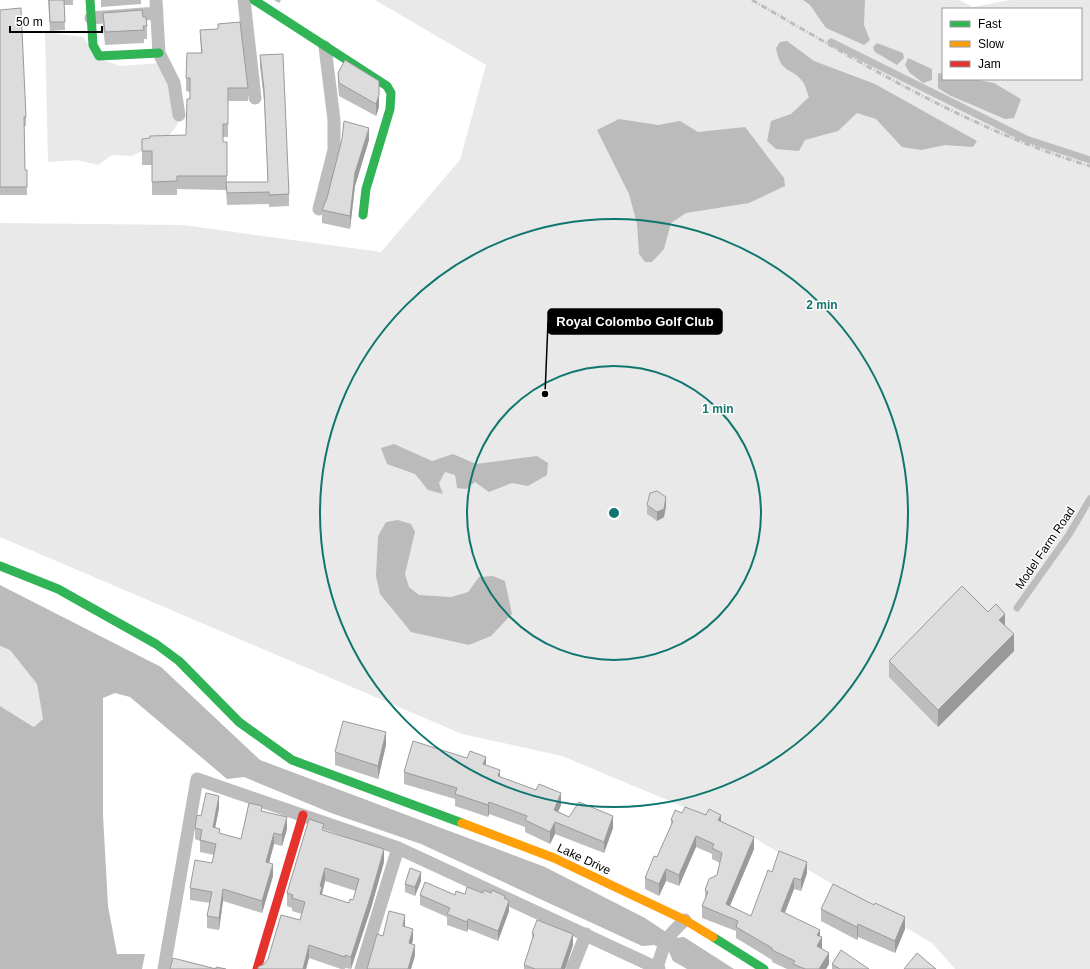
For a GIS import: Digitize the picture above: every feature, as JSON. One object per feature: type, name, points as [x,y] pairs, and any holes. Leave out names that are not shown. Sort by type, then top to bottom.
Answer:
[{"type":"street","points":[[90,0],[93,45],[98,56],[159,53]]},
{"type":"street","points":[[244,0],[255,98]]},
{"type":"street","points":[[254,0],[387,86],[391,93],[390,109],[366,189],[363,215]]},
{"type":"street","points":[[91,18],[157,6],[159,53],[174,83],[179,115]]},
{"type":"street","points":[[319,209],[334,150],[334,120],[325,47]]},
{"type":"street","name":"Lake Drive","points":[[0,566],[58,589],[156,644],[179,661],[239,722],[292,760],[382,794],[414,804],[554,858],[685,920],[764,969]]},
{"type":"street","points":[[164,969],[197,779],[398,848],[586,934],[658,969],[663,944],[671,932],[685,920]]},
{"type":"street","points":[[257,969],[303,815]]},
{"type":"street","points":[[361,969],[398,848]]},
{"type":"street","points":[[572,969],[586,934]]},
{"type":"lane","points":[[831,42],[1026,139],[1090,160]]},
{"type":"lane","name":"Model Farm Road","points":[[1017,608],[1068,536],[1090,499]]},
{"type":"shaded area","points":[[375,0],[959,0],[973,7],[1009,0],[1090,0],[1090,969],[955,969],[932,943],[746,833],[562,756],[462,734],[0,537],[0,223],[183,225],[381,252],[460,160],[486,65]]},
{"type":"shaded area","points":[[803,0],[865,0],[864,25],[870,40],[864,45],[826,28],[810,5]]},
{"type":"shaded area","points":[[45,32],[83,37],[98,58],[120,66],[161,63],[174,88],[178,124],[164,142],[131,156],[112,155],[98,165],[77,160],[48,162]]},
{"type":"shaded area","points":[[787,41],[814,61],[875,84],[977,141],[973,147],[945,145],[921,150],[902,147],[876,119],[857,113],[838,131],[805,140],[799,151],[776,149],[767,141],[771,121],[791,114],[809,97],[803,82],[799,77],[784,66],[778,57],[776,48],[780,42]]},
{"type":"shaded area","points":[[877,43],[903,53],[904,58],[897,65],[875,52],[873,47]]},
{"type":"shaded area","points":[[908,58],[932,69],[932,80],[923,83],[909,72],[905,65]]},
{"type":"shaded area","points":[[938,73],[942,74],[942,80],[978,80],[994,83],[1021,99],[1014,118],[1005,119],[949,95],[938,88]]},
{"type":"shaded area","points":[[619,119],[658,125],[680,121],[698,132],[745,127],[784,178],[785,186],[749,203],[686,213],[671,223],[664,249],[652,262],[645,262],[639,254],[637,224],[629,194],[597,130]]},
{"type":"shaded area","points":[[394,444],[432,461],[453,454],[476,464],[537,456],[548,463],[547,475],[528,486],[512,483],[489,492],[475,482],[466,489],[457,488],[455,475],[445,472],[439,483],[443,494],[428,490],[415,474],[387,464],[381,448]]},
{"type":"shaded area","points":[[398,520],[411,524],[415,532],[405,574],[409,587],[419,595],[451,597],[468,592],[479,577],[493,576],[505,581],[512,614],[491,636],[469,645],[411,632],[380,594],[376,576],[378,536],[386,522]]},
{"type":"shaded area","points":[[0,585],[161,667],[260,760],[545,867],[645,918],[675,938],[684,937],[734,969],[687,969],[673,961],[669,952],[654,945],[642,946],[421,844],[331,813],[244,777],[227,779],[130,697],[115,693],[103,698],[103,815],[108,906],[117,954],[145,954],[142,969],[0,969],[0,706],[34,727],[43,719],[37,684],[10,650],[0,646]]},
{"type":"shaded area","points":[[0,646],[10,650],[37,684],[43,719],[35,727],[0,706]]},
{"type":"building","points":[[49,0],[64,0],[65,22],[50,22]]},
{"type":"building","points":[[21,8],[26,117],[24,117],[25,170],[27,170],[27,187],[0,187],[0,10]]},
{"type":"building","points":[[142,10],[143,17],[146,17],[147,26],[143,26],[144,30],[105,32],[103,13]]},
{"type":"building","points":[[240,22],[248,88],[228,88],[228,124],[223,124],[223,142],[227,142],[227,176],[177,176],[177,181],[152,182],[152,151],[142,151],[142,139],[150,138],[150,136],[186,135],[187,99],[190,99],[190,78],[186,78],[187,53],[202,53],[200,30],[218,29],[218,24]]},
{"type":"building","points":[[283,54],[289,194],[269,195],[269,192],[227,193],[226,182],[268,182],[264,89],[260,55]]},
{"type":"building","points":[[345,60],[379,81],[379,95],[376,104],[339,83],[338,73]]},
{"type":"building","points":[[344,121],[369,128],[355,173],[350,216],[322,210],[327,198],[342,139]]},
{"type":"building","points":[[657,491],[666,497],[664,509],[657,512],[647,505],[650,493]]},
{"type":"building","points":[[962,586],[988,612],[996,604],[1005,614],[999,620],[1014,634],[938,710],[889,661]]},
{"type":"building","points":[[343,721],[386,732],[378,766],[335,752]]},
{"type":"building","points":[[413,741],[467,758],[470,751],[486,757],[483,764],[500,770],[498,776],[536,790],[539,784],[561,793],[554,810],[569,817],[579,802],[613,816],[604,842],[555,822],[550,832],[525,820],[527,816],[489,802],[488,805],[455,794],[457,788],[404,772]]},
{"type":"building","points":[[206,793],[219,796],[213,827],[220,829],[219,833],[241,839],[249,803],[262,806],[261,811],[287,817],[282,835],[274,833],[266,862],[273,864],[262,901],[223,889],[219,918],[207,916],[212,892],[190,888],[195,860],[212,863],[216,844],[200,840],[202,830],[195,828],[197,815],[201,816]]},
{"type":"building","points":[[685,807],[706,815],[709,809],[721,815],[718,820],[754,837],[726,904],[751,916],[768,870],[772,872],[779,851],[807,862],[801,880],[794,878],[781,911],[820,930],[817,935],[822,937],[817,946],[829,953],[819,969],[805,969],[793,964],[795,961],[772,950],[772,948],[736,927],[738,921],[702,906],[708,892],[705,890],[709,879],[717,875],[722,853],[712,848],[714,844],[696,836],[679,875],[666,869],[659,884],[645,878],[654,856],[657,857],[673,821],[671,820],[675,810],[682,813]]},
{"type":"building","points":[[309,819],[324,824],[322,830],[384,849],[351,957],[345,955],[345,957],[309,945],[303,969],[258,969],[258,967],[264,964],[268,959],[281,915],[300,920],[305,902],[292,898],[293,895],[287,893]],"holes":[[[325,868],[359,879],[353,900],[350,899],[349,903],[320,894],[322,887],[320,886]]]},
{"type":"building","points":[[410,868],[421,872],[415,887],[405,884]]},
{"type":"building","points":[[425,882],[455,895],[456,891],[465,894],[467,887],[483,893],[484,890],[491,893],[492,890],[505,896],[504,898],[509,901],[498,931],[468,919],[467,922],[447,914],[450,908],[420,895]]},
{"type":"building","points":[[833,884],[874,905],[875,903],[905,917],[895,941],[858,924],[857,927],[821,909]]},
{"type":"building","points":[[389,911],[405,915],[403,926],[413,929],[409,943],[415,945],[408,969],[367,969],[377,934],[383,936]]},
{"type":"building","points":[[537,920],[573,934],[561,969],[535,969],[524,965]]},
{"type":"building","points":[[841,950],[869,969],[840,969],[832,964]]},
{"type":"building","points":[[917,953],[936,969],[904,969]]},
{"type":"building","points":[[173,958],[216,969],[170,969]]},
{"type":"railway","points":[[752,0],[916,93],[1002,134],[1045,151],[1090,166]]},
{"type":"traffic: fast","points":[[90,0],[93,45],[99,56],[159,53]]},
{"type":"traffic: fast","points":[[254,0],[387,86],[391,93],[390,109],[366,189],[363,215]]},
{"type":"traffic: fast","points":[[0,566],[58,589],[156,644],[179,661],[239,722],[292,760],[462,823]]},
{"type":"traffic: fast","points":[[713,937],[764,969]]},
{"type":"traffic: slow","points":[[462,823],[554,858],[685,920],[713,937]]},
{"type":"traffic: jam","points":[[257,969],[303,815]]},
{"type":"place","name":"Royal Colombo Golf Club","points":[[545,394]]}]
